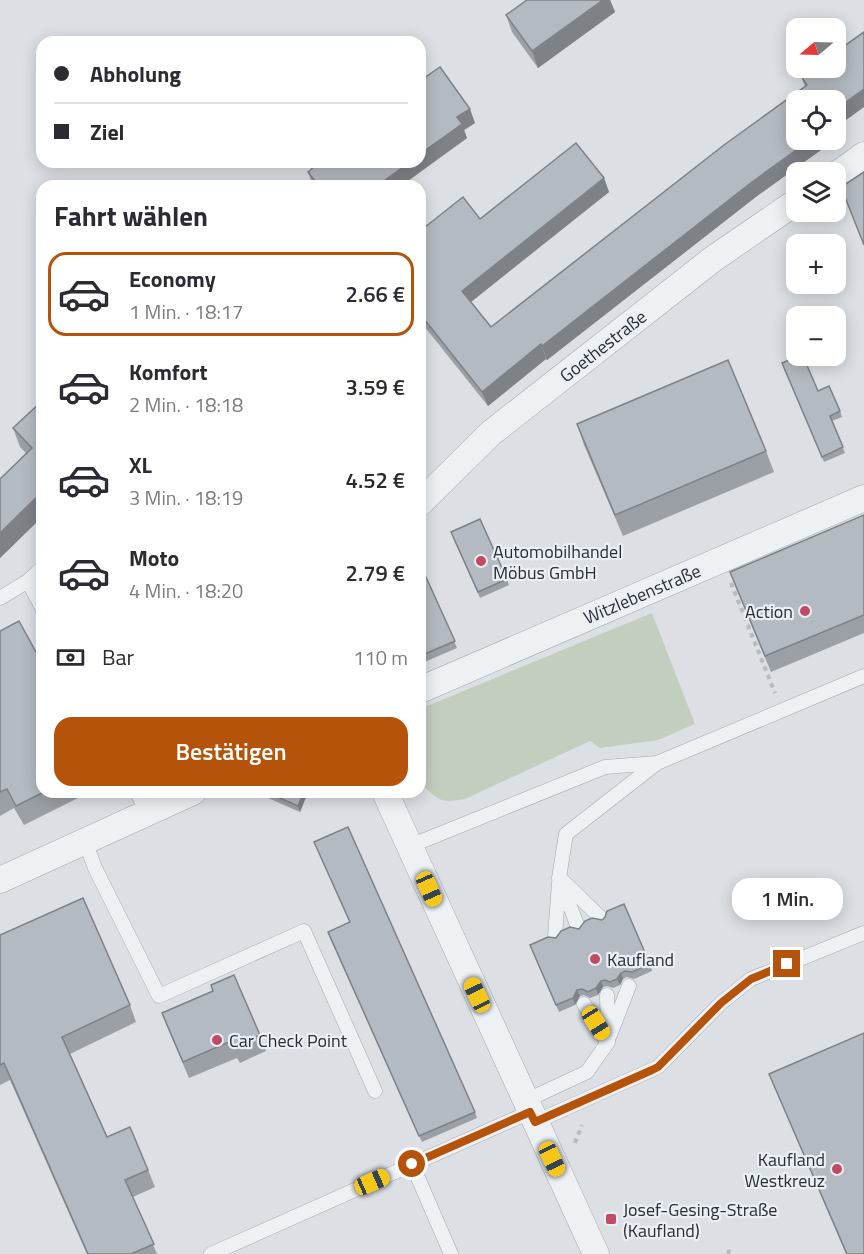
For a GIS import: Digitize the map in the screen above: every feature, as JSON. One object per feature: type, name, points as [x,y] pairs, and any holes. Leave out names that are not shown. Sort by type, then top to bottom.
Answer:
[{"type":"street","points":[[846,168],[864,155]]},
{"type":"street","name":"Goethestraße","points":[[426,497],[491,433],[713,259],[786,209]]},
{"type":"street","name":"Witzlebenstraße","points":[[426,687],[864,498]]},
{"type":"street","points":[[0,880],[85,841],[142,803],[165,798]]},
{"type":"street","points":[[388,798],[596,1254]]},
{"type":"lane","points":[[0,598],[36,574]]},
{"type":"lane","points":[[28,581],[36,596]]},
{"type":"lane","points":[[555,936],[559,878],[566,834],[657,763],[864,676]]},
{"type":"lane","points":[[410,846],[605,767],[657,763]]},
{"type":"lane","points":[[85,841],[95,868],[159,996],[304,932],[375,1091]]},
{"type":"lane","points":[[559,878],[601,918]]},
{"type":"lane","points":[[559,878],[578,927]]},
{"type":"lane","points":[[211,1254],[530,1112],[658,1067],[721,1003],[751,979],[864,933]]},
{"type":"lane","points":[[530,1112],[588,1072],[608,1042],[629,986]]},
{"type":"lane","points":[[607,995],[608,1042]]},
{"type":"lane","points":[[584,1004],[608,1042]]},
{"type":"lane","points":[[412,1164],[452,1254]]},
{"type":"path","points":[[722,560],[782,710]]},
{"type":"path","points":[[578,1153],[575,1142],[580,1126],[588,1121]]},
{"type":"path","points":[[728,1254],[730,1248]]},
{"type":"green space","points":[[652,613],[695,724],[658,740],[600,748],[590,741],[465,799],[444,801],[426,788],[426,707]]},
{"type":"building","points":[[527,0],[603,0],[532,51],[506,15]]},
{"type":"building","points":[[864,32],[864,89],[846,102],[846,90],[800,90],[807,85],[802,78],[846,78],[846,45]]},
{"type":"building","points":[[440,67],[470,109],[457,117],[462,124],[426,150],[426,77]]},
{"type":"building","points":[[786,100],[786,150],[796,150],[542,346],[541,344],[482,392],[426,322],[426,226],[463,197],[480,219],[576,143],[604,178],[462,291],[491,327],[724,145]]},
{"type":"building","points":[[313,168],[402,168],[385,180],[314,180],[308,172]]},
{"type":"building","points":[[864,172],[864,245],[846,200],[846,184]]},
{"type":"building","points":[[728,360],[766,451],[615,515],[577,424]]},
{"type":"building","points":[[786,361],[786,366],[807,366],[818,391],[829,386],[840,411],[830,416],[843,447],[822,457],[782,363]]},
{"type":"building","points":[[36,407],[36,498],[0,533],[0,479],[32,448],[13,428]]},
{"type":"building","name":"Action","points":[[864,515],[864,615],[765,656],[730,572]]},
{"type":"building","name":"Automobilhandel Möbus GmbH","points":[[480,519],[507,579],[478,592],[451,532]]},
{"type":"building","points":[[426,577],[455,641],[426,653]]},
{"type":"building","points":[[19,621],[36,652],[36,796],[16,806],[7,789],[0,792],[0,631]]},
{"type":"building","points":[[280,798],[301,798],[298,806]]},
{"type":"building","points":[[348,827],[475,1112],[419,1136],[328,932],[350,922],[314,842]]},
{"type":"building","points":[[83,898],[130,1005],[62,1037],[107,1137],[130,1127],[148,1170],[125,1180],[154,1244],[131,1254],[88,1254],[4,1063],[0,1065],[0,935]]},
{"type":"building","points":[[624,904],[650,964],[632,972],[625,971],[610,982],[601,981],[596,988],[588,992],[582,989],[577,990],[573,998],[556,1005],[530,945],[548,937],[556,938],[561,931],[570,927],[579,929],[585,921],[592,918],[602,920],[607,911]]},
{"type":"building","name":"Car Check Point","points":[[234,975],[260,1035],[234,1046],[231,1041],[183,1062],[162,1013],[213,991],[211,985]]},
{"type":"building","name":"Kaufland Westkreuz","points":[[864,1033],[864,1254],[847,1254],[769,1074]]},
{"type":"place","name":"Automobilhandel Möbus GmbH","points":[[481,561]]},
{"type":"place","name":"Action","points":[[805,611]]},
{"type":"place","name":"Kaufland","points":[[595,959]]},
{"type":"place","name":"Car Check Point","points":[[217,1040]]},
{"type":"place","name":"Kaufland Westkreuz","points":[[837,1169]]},
{"type":"place","name":"Josef-Gesing-Straße (Kaufland)","points":[[611,1219]]},
{"type":"route","points":[[412,1164],[530,1112],[535,1122],[658,1067],[721,1003],[751,979],[787,964]]}]
